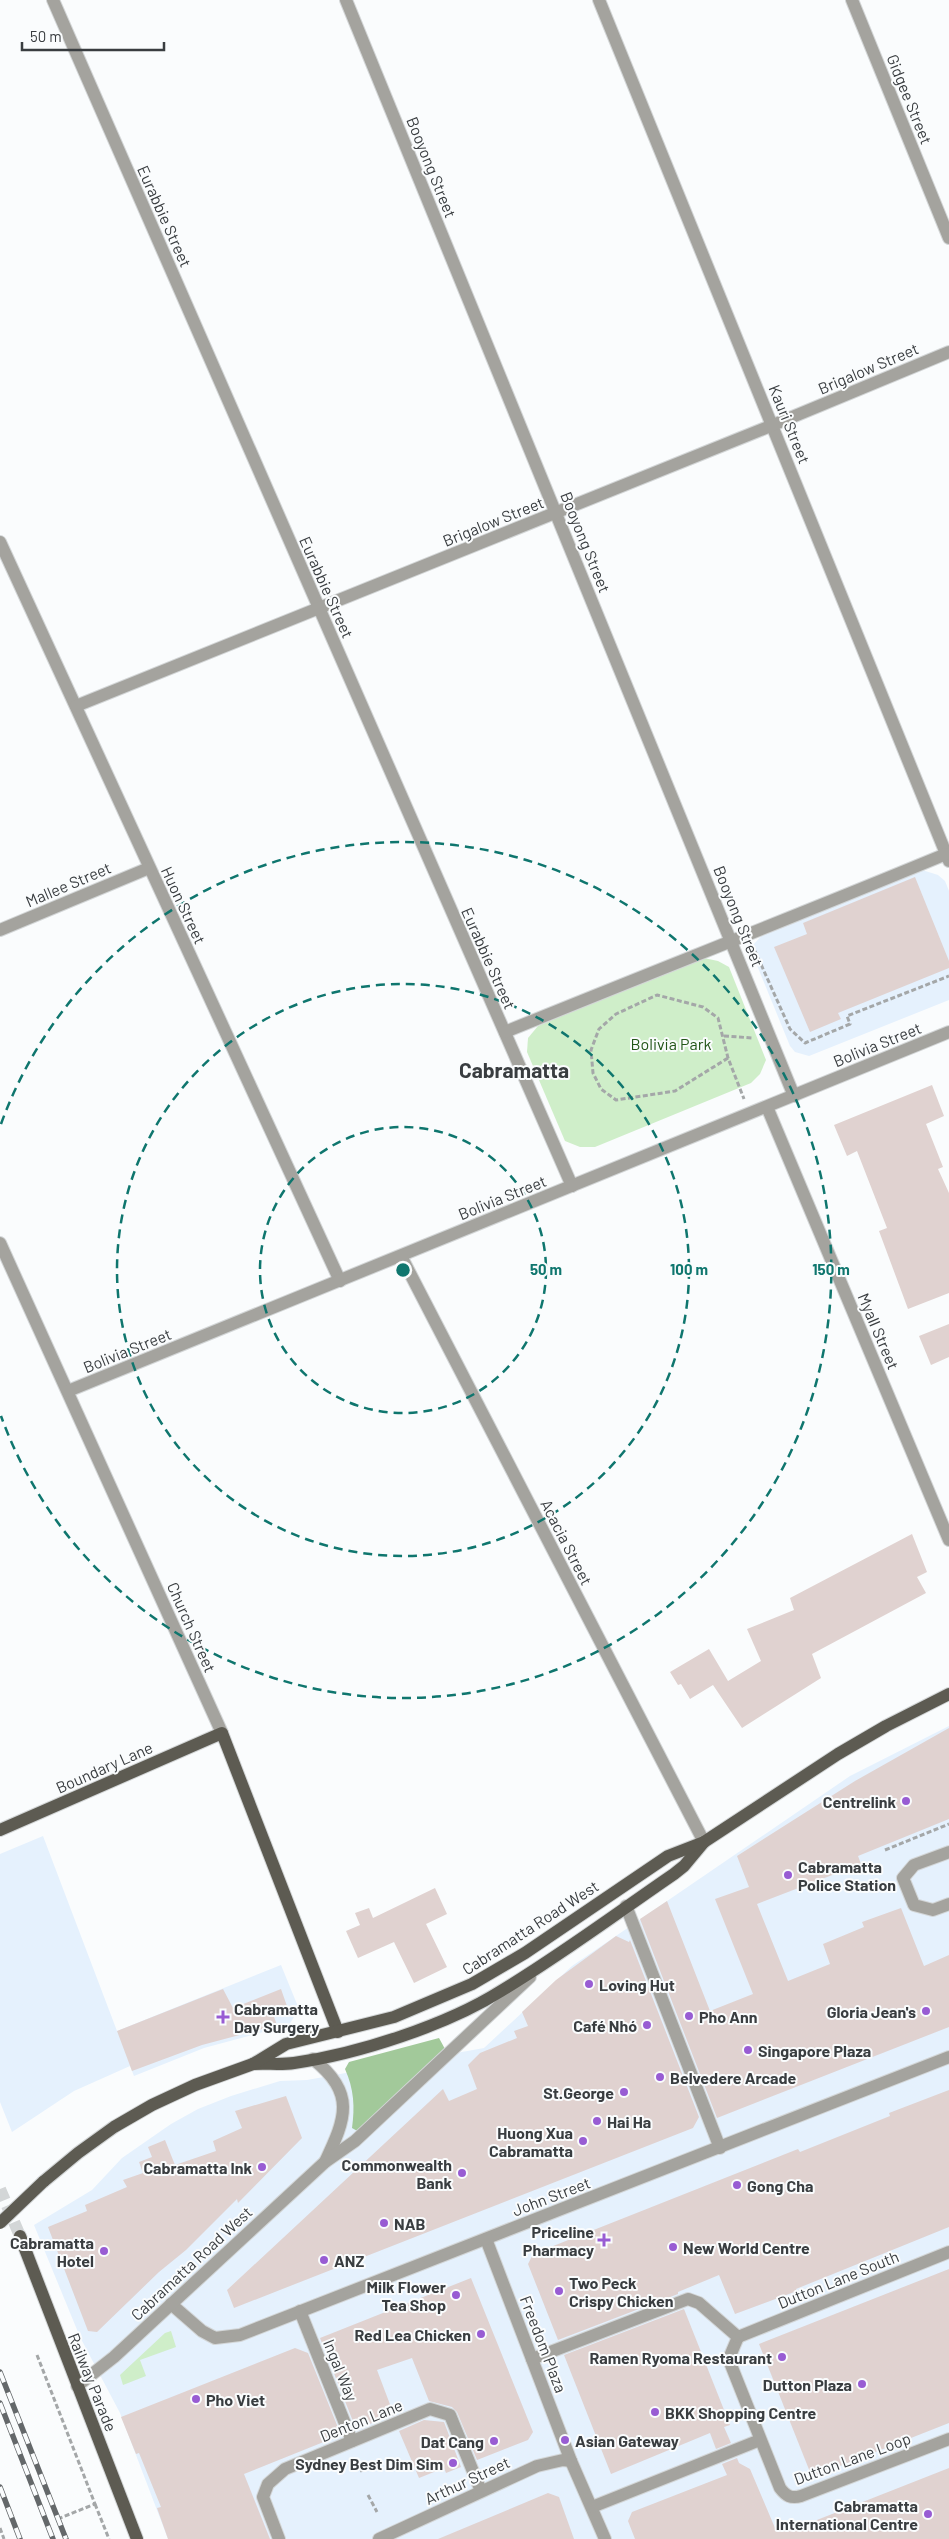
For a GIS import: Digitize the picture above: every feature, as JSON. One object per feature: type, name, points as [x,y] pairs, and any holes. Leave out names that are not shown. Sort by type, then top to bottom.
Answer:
[{"type":"main road","name":"Cabramatta Road West","points":[[0,2222],[43,2182],[100,2137],[152,2105],[195,2085],[253,2064],[286,2044],[394,2017],[468,1987],[525,1953],[668,1856],[704,1842],[838,1754],[886,1726],[949,1694]]},
{"type":"main road","name":"Boundary Lane","points":[[0,1830],[222,1733]]},
{"type":"main road","name":"Church Street","points":[[222,1733],[338,2032]]},
{"type":"main road","name":"Cabramatta Road West","points":[[253,2064],[293,2063],[313,2059],[408,2034],[457,2015],[501,1992],[684,1866],[704,1842]]},
{"type":"main road","name":"Railway Parade","points":[[20,2236],[137,2539]]},
{"type":"street","name":"Eurabbie Street","points":[[53,0],[572,1186]]},
{"type":"street","name":"Booyong Street","points":[[346,0],[794,1096]]},
{"type":"street","name":"Kauri Street","points":[[599,0],[948,858]]},
{"type":"street","name":"Gidgee Street","points":[[852,0],[949,238]]},
{"type":"street","name":"Brigalow Street","points":[[76,706],[773,426],[949,352]]},
{"type":"street","name":"Huon Street","points":[[0,542],[340,1281]]},
{"type":"street","points":[[504,1032],[672,964],[948,858]]},
{"type":"street","name":"Mallee Street","points":[[0,930],[149,868]]},
{"type":"street","name":"Bolivia Street","points":[[68,1392],[949,1032]]},
{"type":"street","name":"Myall Street","points":[[767,1107],[949,1540]]},
{"type":"street","name":"Church Street","points":[[0,1244],[222,1733]]},
{"type":"street","name":"Acacia Street","points":[[401,1256],[704,1842]]},
{"type":"street","points":[[949,1852],[914,1865],[903,1878],[914,1905],[933,1910],[949,1904]]},
{"type":"street","points":[[626,1906],[720,2148]]},
{"type":"street","name":"Cabramatta Road West","points":[[77,2386],[108,2362],[324,2162],[355,2141],[552,1957]]},
{"type":"street","name":"John Street","points":[[170,2304],[202,2331],[215,2338],[240,2336],[949,2057]]},
{"type":"street","name":"Cabramatta Road West","points":[[313,2059],[334,2078],[344,2105],[340,2130],[324,2162]]},
{"type":"street","name":"Freedom Plaza","points":[[486,2239],[571,2462],[605,2539]]},
{"type":"street","name":"Dutton Lane South","points":[[738,2337],[949,2252]]},
{"type":"street","points":[[532,2359],[688,2299],[699,2303],[738,2337]]},
{"type":"street","name":"Ingal Way","points":[[300,2311],[352,2441]]},
{"type":"street","name":"Dutton Lane Loop","points":[[738,2337],[730,2356],[731,2366],[780,2488],[786,2496],[794,2498],[949,2439]]},
{"type":"street","name":"Denton Lane","points":[[279,2539],[263,2497],[268,2484],[285,2468],[430,2409],[450,2415],[480,2491]]},
{"type":"street","points":[[592,2507],[760,2440]]},
{"type":"street","name":"Arthur Street","points":[[379,2539],[537,2466],[563,2460],[571,2462]]},
{"type":"path","points":[[756,951],[790,1029],[805,1043],[850,1024],[847,1016],[949,976]]},
{"type":"path","points":[[728,1058],[675,1091],[616,1100],[601,1089],[593,1073],[591,1050],[599,1029],[616,1014],[657,995],[703,1007],[718,1018],[728,1058],[749,1114]]},
{"type":"path","points":[[724,1036],[771,1038]]},
{"type":"path","points":[[885,1850],[949,1824]]},
{"type":"path","points":[[37,2355],[109,2539]]},
{"type":"path","points":[[358,2461],[362,2472]]},
{"type":"path","points":[[368,2494],[376,2512]]},
{"type":"path","points":[[60,2518],[95,2504]]},
{"type":"path","points":[[0,2528],[4,2539]]},
{"type":"shaded area","points":[[919,869],[938,875],[945,881],[949,891],[949,1000],[809,1056],[795,1052],[790,1046],[754,958],[753,945],[766,931]]},
{"type":"shaded area","points":[[949,1726],[949,2539],[168,2539],[120,2413],[80,2337],[34,2225],[92,2190],[122,2158],[171,2124],[198,2109],[231,2096],[280,2081],[307,2080],[484,2048],[572,1966],[850,1776]]},
{"type":"shaded area","points":[[43,1836],[117,2031],[281,1965],[299,2009],[289,2025],[204,2048],[134,2076],[130,2066],[74,2091],[12,2132],[0,2102],[0,1854]]},
{"type":"green space","name":"Bolivia Park","points":[[699,957],[718,961],[729,967],[766,1060],[760,1074],[751,1083],[595,1147],[580,1147],[565,1141],[527,1052],[528,1038],[538,1026]]},
{"type":"green space","points":[[439,2038],[445,2049],[359,2132],[352,2128],[353,2098],[345,2069],[349,2062]]},
{"type":"green space","points":[[171,2331],[176,2347],[140,2360],[146,2376],[123,2385],[120,2375],[165,2333]]},
{"type":"building","points":[[915,877],[949,961],[949,968],[838,1013],[841,1019],[810,1032],[774,947],[807,934],[803,923]]},
{"type":"building","points":[[932,1085],[944,1116],[926,1124],[943,1167],[938,1169],[949,1193],[949,1293],[908,1309],[879,1231],[887,1228],[857,1151],[847,1156],[834,1125]]},
{"type":"building","points":[[949,1324],[949,1357],[931,1365],[919,1336]]},
{"type":"building","points":[[912,1534],[927,1572],[917,1577],[926,1593],[812,1654],[821,1678],[742,1728],[713,1685],[690,1699],[681,1684],[678,1685],[670,1672],[709,1649],[728,1681],[761,1661],[747,1629],[794,1610],[790,1598]]},
{"type":"building","points":[[949,1728],[949,1819],[858,1856],[861,1864],[757,1904],[788,1981],[830,1964],[823,1944],[864,1927],[862,1922],[901,1908],[924,1966],[949,1955],[949,2027],[717,2118],[640,1919],[667,1901],[710,2011],[753,1994],[715,1899],[749,1887],[737,1856],[855,1781]]},
{"type":"building","points":[[435,1888],[447,1914],[426,1924],[447,1967],[414,1983],[394,1942],[358,1958],[346,1931],[360,1925],[355,1913],[369,1908],[373,1918]]},
{"type":"building","points":[[616,1936],[629,1942],[630,1940],[699,2117],[693,2128],[234,2308],[227,2290],[443,2089],[449,2101],[477,2089],[468,2065],[480,2053],[517,2038],[514,2031],[528,2026],[522,2012],[556,1980]]},
{"type":"building","name":"Cabramatta Day Surgery","points":[[223,1989],[233,2008],[281,1989],[288,2009],[273,2014],[277,2025],[202,2045],[132,2071],[117,2031]]},
{"type":"building","points":[[949,2090],[949,2227],[796,2289],[797,2291],[735,2314],[719,2275],[678,2292],[678,2294],[558,2340],[528,2264],[533,2254],[798,2149],[800,2152],[890,2116],[889,2113]]},
{"type":"building","points":[[286,2096],[302,2138],[238,2203],[237,2199],[186,2250],[159,2272],[97,2332],[88,2331],[48,2227],[87,2211],[85,2205],[127,2187],[123,2180],[143,2173],[139,2162],[152,2157],[148,2147],[165,2140],[175,2165],[216,2151],[213,2141],[242,2128],[235,2111]]},
{"type":"building","name":"Dutton Plaza","points":[[949,2269],[949,2423],[812,2477],[759,2344]]},
{"type":"building","points":[[471,2278],[533,2432],[528,2440],[477,2460],[457,2412],[452,2407],[429,2401],[412,2358],[377,2370],[394,2415],[356,2429],[320,2338]]},
{"type":"building","name":"BKK Shopping Centre","points":[[684,2309],[730,2425],[724,2427],[731,2443],[716,2449],[710,2433],[611,2474],[564,2355]]},
{"type":"building","points":[[295,2348],[308,2353],[341,2435],[244,2474],[270,2539],[168,2539],[157,2508],[161,2507],[139,2453],[136,2454],[121,2417]]},
{"type":"building","points":[[424,2420],[444,2422],[461,2467],[446,2473],[444,2468],[419,2478],[399,2431]]},
{"type":"building","points":[[737,2458],[739,2463],[750,2469],[775,2528],[791,2522],[794,2529],[949,2468],[949,2539],[635,2539],[628,2521],[632,2512],[727,2475],[722,2464]]},
{"type":"building","points":[[548,2493],[559,2497],[574,2539],[438,2539]]},
{"type":"tunnel","points":[[0,2189],[20,2236]]},
{"type":"railway","points":[[0,2372],[66,2539]]},
{"type":"railway","points":[[0,2403],[53,2539]]},
{"type":"railway","points":[[0,2487],[20,2539]]},
{"type":"place","name":"Centrelink","points":[[906,1801]]},
{"type":"place","name":"Cabramatta Police Station","points":[[788,1875]]},
{"type":"place","name":"Loving Hut","points":[[589,1984]]},
{"type":"place","name":"Gloria Jean's","points":[[926,2011]]},
{"type":"place","name":"Pho Ann","points":[[689,2016]]},
{"type":"place","name":"Cabramatta Day Surgery","points":[[223,2017]]},
{"type":"place","name":"Café Nhó","points":[[647,2025]]},
{"type":"place","name":"Singapore Plaza","points":[[748,2050]]},
{"type":"place","name":"Belvedere Arcade","points":[[660,2077]]},
{"type":"place","name":"St.George","points":[[624,2092]]},
{"type":"place","name":"Hai Ha","points":[[597,2121]]},
{"type":"place","name":"Huong Xua Cabramatta","points":[[583,2141]]},
{"type":"place","name":"Cabramatta Ink","points":[[262,2167]]},
{"type":"place","name":"Commonwealth Bank","points":[[462,2173]]},
{"type":"place","name":"Gong Cha","points":[[737,2185]]},
{"type":"place","name":"NAB","points":[[384,2223]]},
{"type":"place","name":"Priceline Pharmacy","points":[[604,2240]]},
{"type":"place","name":"New World Centre","points":[[673,2247]]},
{"type":"place","name":"Cabramatta Hotel","points":[[104,2251]]},
{"type":"place","name":"ANZ","points":[[324,2260]]},
{"type":"place","name":"Two Peck Crispy Chicken","points":[[559,2291]]},
{"type":"place","name":"Milk Flower Tea Shop","points":[[456,2295]]},
{"type":"place","name":"Red Lea Chicken","points":[[481,2334]]},
{"type":"place","name":"Ramen Ryoma Restaurant","points":[[782,2357]]},
{"type":"place","name":"Dutton Plaza","points":[[862,2384]]},
{"type":"place","name":"Pho Viet","points":[[196,2399]]},
{"type":"place","name":"BKK Shopping Centre","points":[[655,2412]]},
{"type":"place","name":"Asian Gateway","points":[[565,2440]]},
{"type":"place","name":"Dat Cang","points":[[494,2441]]},
{"type":"place","name":"Sydney Best Dim Sim","points":[[453,2463]]},
{"type":"place","name":"Cabramatta International Centre","points":[[928,2514]]},
{"type":"district","name":"Cabramatta","points":[[514,1069]]}]
